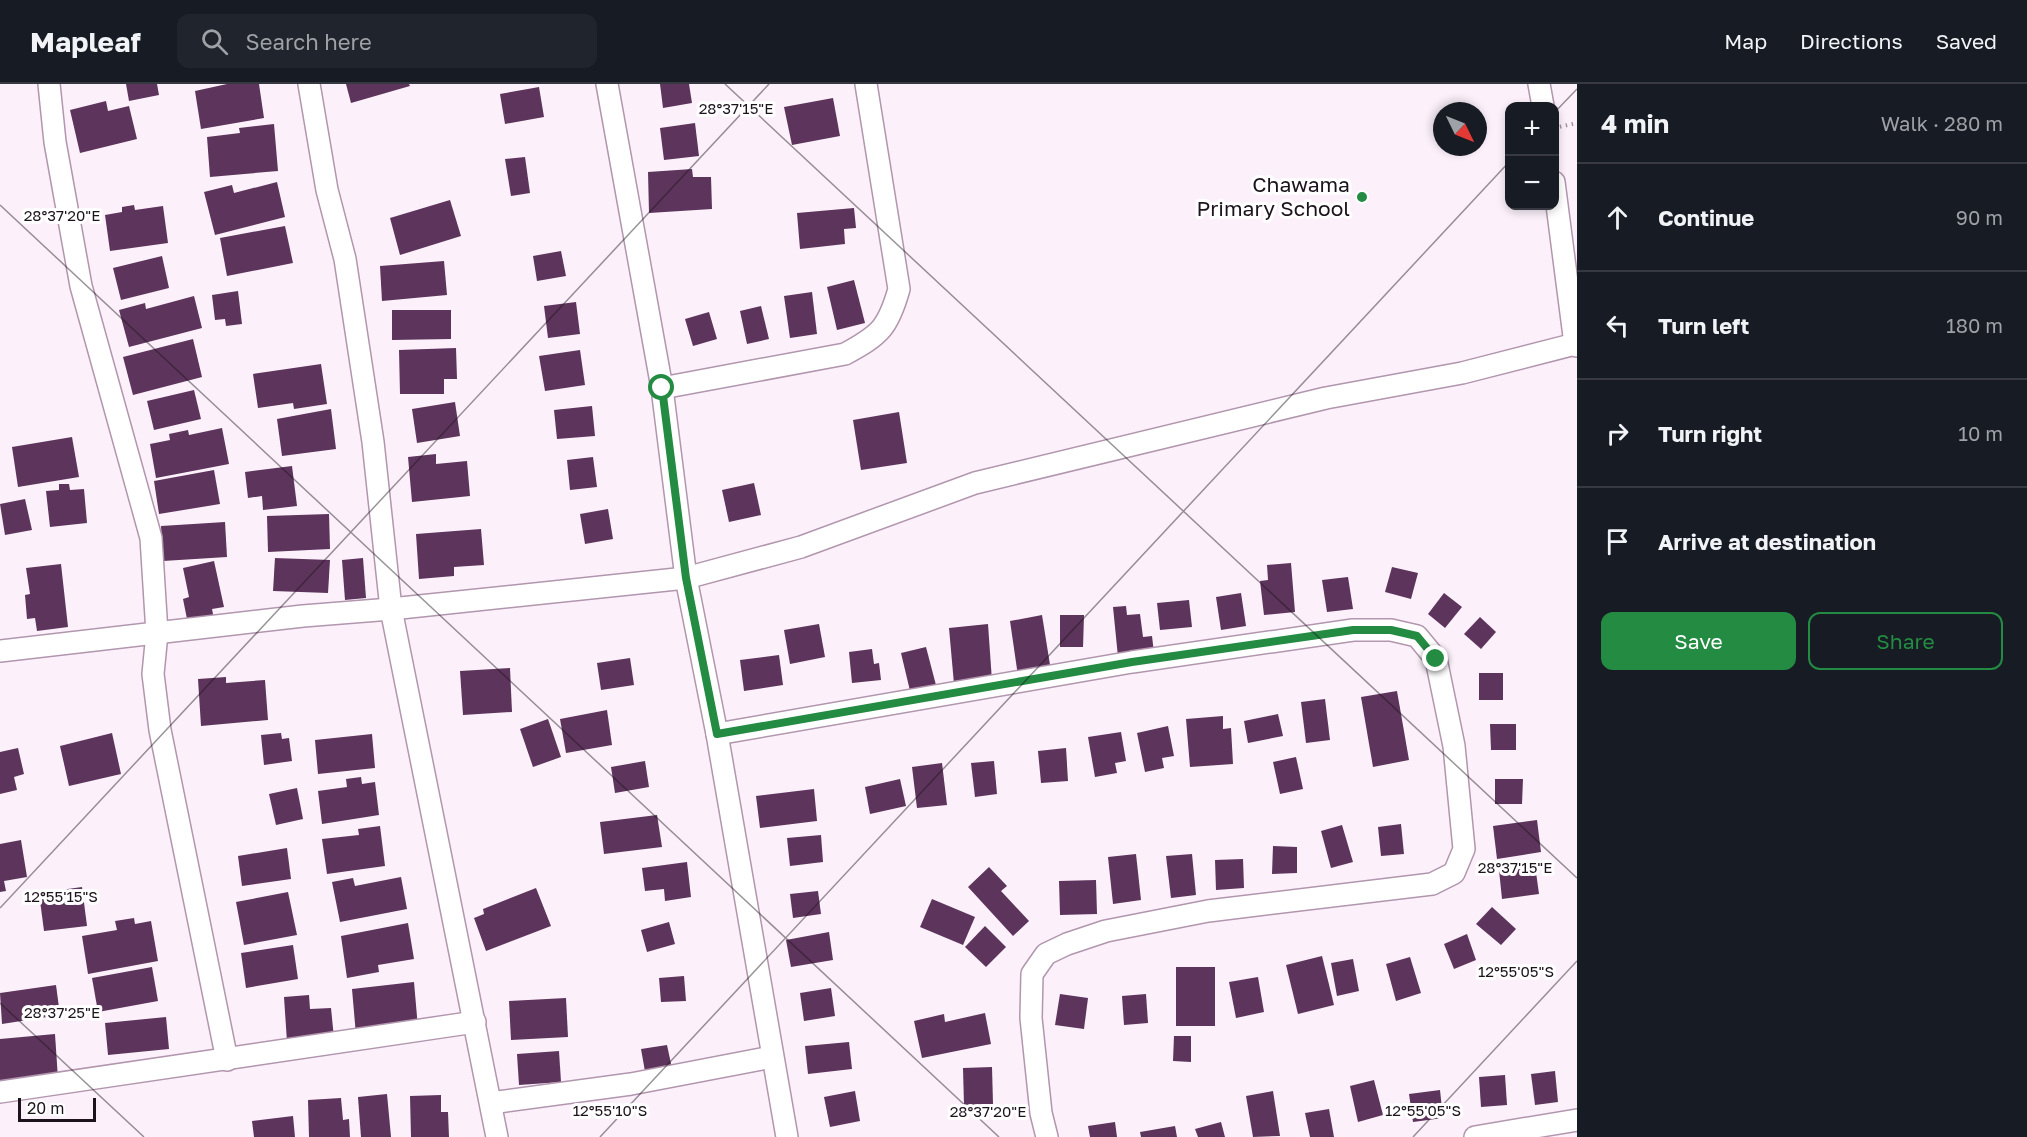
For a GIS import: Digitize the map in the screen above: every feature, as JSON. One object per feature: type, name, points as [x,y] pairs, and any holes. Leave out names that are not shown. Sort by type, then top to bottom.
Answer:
[{"type":"street","points":[[49,84],[55,142],[81,286],[151,538],[157,633],[153,674],[160,730],[227,1060]]},
{"type":"street","points":[[309,84],[327,190],[345,260],[373,442],[391,609],[497,1137]]},
{"type":"street","points":[[607,84],[662,388],[686,578],[717,734],[787,1137]]},
{"type":"street","points":[[662,388],[845,354],[872,340],[892,316],[899,289],[866,84]]},
{"type":"street","points":[[1539,84],[1542,102]]},
{"type":"street","points":[[0,651],[303,616],[686,578],[801,547],[975,483],[1326,398],[1462,373],[1576,345],[1558,210]]},
{"type":"street","points":[[717,734],[1132,662],[1353,630],[1391,630],[1417,636],[1436,659],[1454,746],[1464,849],[1454,873],[1432,884],[1208,912],[1118,929],[1067,944],[1046,954],[1032,974],[1031,1018],[1041,1113],[1047,1137]]},
{"type":"street","points":[[0,1092],[475,1022]]},
{"type":"street","points":[[491,1103],[631,1084],[772,1057]]},
{"type":"street","points":[[1475,1137],[1577,1120]]},
{"type":"path","points":[[1559,127],[1577,123]]},
{"type":"building","points":[[126,84],[157,84],[159,95],[129,101]]},
{"type":"building","points":[[227,84],[259,84],[264,118],[201,129],[195,91]]},
{"type":"building","points":[[346,84],[409,84],[410,86],[351,103]]},
{"type":"building","points":[[660,84],[689,84],[692,103],[663,108]]},
{"type":"building","points":[[539,87],[544,117],[505,124],[500,94]]},
{"type":"building","points":[[833,98],[840,136],[792,145],[784,107]]},
{"type":"building","points":[[106,101],[108,111],[129,106],[137,139],[80,153],[70,110]]},
{"type":"building","points":[[695,123],[699,156],[664,160],[660,128]]},
{"type":"building","points":[[274,124],[278,171],[210,177],[207,137],[240,133],[239,128]]},
{"type":"building","points":[[525,157],[530,193],[511,196],[505,159]]},
{"type":"building","points":[[692,169],[693,177],[711,177],[712,209],[649,213],[648,172]]},
{"type":"building","points":[[277,182],[285,217],[215,235],[204,192],[232,185],[234,193]]},
{"type":"building","points":[[450,200],[461,236],[400,255],[390,218]]},
{"type":"building","points":[[134,205],[135,210],[163,206],[168,243],[110,251],[105,215],[122,212],[122,207]]},
{"type":"building","points":[[854,208],[856,228],[844,229],[845,244],[800,249],[797,213]]},
{"type":"building","points":[[285,226],[293,263],[227,276],[220,238]]},
{"type":"building","points":[[561,251],[566,276],[537,281],[533,256]]},
{"type":"building","points":[[162,256],[169,288],[121,300],[113,268]]},
{"type":"building","points":[[444,261],[447,295],[382,301],[380,266]]},
{"type":"building","points":[[854,280],[865,323],[837,330],[827,287]]},
{"type":"building","points":[[238,291],[242,324],[226,326],[225,319],[215,320],[212,295]]},
{"type":"building","points":[[812,292],[817,334],[790,338],[784,296]]},
{"type":"building","points":[[194,296],[202,328],[129,347],[119,310],[145,303],[146,309]]},
{"type":"building","points":[[576,302],[580,334],[548,338],[544,306]]},
{"type":"building","points":[[761,306],[769,339],[747,344],[740,311]]},
{"type":"building","points":[[392,310],[451,310],[451,339],[392,340]]},
{"type":"building","points":[[709,312],[717,339],[693,346],[685,319]]},
{"type":"building","points":[[193,339],[202,377],[133,395],[123,357]]},
{"type":"building","points":[[456,348],[457,379],[444,379],[444,394],[400,394],[399,350]]},
{"type":"building","points":[[580,350],[585,385],[545,391],[539,356]]},
{"type":"building","points":[[321,364],[327,404],[294,409],[293,403],[258,408],[253,374]]},
{"type":"building","points":[[194,390],[201,419],[154,430],[147,401]]},
{"type":"building","points":[[455,402],[460,436],[417,443],[412,409]]},
{"type":"building","points":[[592,406],[595,436],[557,439],[554,410]]},
{"type":"building","points":[[331,409],[336,449],[282,456],[277,419]]},
{"type":"building","points":[[899,412],[907,463],[861,470],[853,420]]},
{"type":"building","points":[[222,428],[229,464],[156,478],[150,444],[170,440],[169,434],[188,430],[189,435]]},
{"type":"building","points":[[72,437],[79,477],[18,487],[12,447]]},
{"type":"building","points":[[436,454],[436,464],[467,461],[470,496],[412,502],[408,457]]},
{"type":"building","points":[[593,457],[597,487],[570,490],[567,460]]},
{"type":"building","points":[[292,466],[297,506],[263,510],[262,496],[248,498],[245,472]]},
{"type":"building","points":[[214,470],[220,504],[159,514],[154,481]]},
{"type":"building","points":[[754,483],[761,515],[729,522],[722,490]]},
{"type":"building","points":[[59,484],[69,484],[70,490],[84,489],[87,523],[50,527],[46,491],[59,490]]},
{"type":"building","points":[[25,499],[32,530],[5,535],[0,504]]},
{"type":"building","points":[[608,509],[613,539],[585,544],[580,514]]},
{"type":"building","points":[[329,514],[330,549],[268,552],[267,516]]},
{"type":"building","points":[[225,522],[227,557],[163,561],[161,526]]},
{"type":"building","points":[[481,529],[484,565],[454,567],[454,576],[419,579],[416,534]]},
{"type":"building","points":[[275,558],[330,560],[328,593],[273,591]]},
{"type":"building","points":[[363,558],[366,598],[345,600],[342,560]]},
{"type":"building","points":[[214,561],[224,607],[212,609],[214,619],[188,624],[183,599],[189,597],[183,568]]},
{"type":"building","points":[[1291,563],[1295,612],[1264,615],[1260,581],[1268,580],[1267,565]]},
{"type":"building","points":[[61,564],[68,627],[37,631],[35,618],[27,619],[25,595],[30,594],[26,568]]},
{"type":"building","points":[[1392,567],[1418,573],[1411,599],[1385,592]]},
{"type":"building","points":[[1348,577],[1353,609],[1327,612],[1322,580]]},
{"type":"building","points":[[1241,593],[1246,626],[1221,630],[1216,597]]},
{"type":"building","points":[[1444,593],[1462,607],[1445,628],[1428,614]]},
{"type":"building","points":[[1189,600],[1192,627],[1160,630],[1157,603]]},
{"type":"building","points":[[1126,606],[1127,615],[1140,614],[1143,637],[1152,636],[1154,653],[1118,657],[1113,607]]},
{"type":"building","points":[[1042,615],[1051,671],[1018,676],[1010,621]]},
{"type":"building","points":[[1060,615],[1084,615],[1083,647],[1060,647]]},
{"type":"building","points":[[1480,617],[1496,632],[1481,649],[1464,634]]},
{"type":"building","points":[[819,624],[825,657],[790,664],[784,630]]},
{"type":"building","points":[[988,624],[992,681],[954,684],[949,628]]},
{"type":"building","points":[[926,647],[937,689],[911,695],[901,653]]},
{"type":"building","points":[[872,649],[874,664],[879,663],[881,680],[852,683],[849,652]]},
{"type":"building","points":[[779,655],[783,685],[744,691],[740,660]]},
{"type":"building","points":[[630,658],[634,685],[601,690],[597,663]]},
{"type":"building","points":[[510,668],[512,712],[463,715],[460,671]]},
{"type":"building","points":[[1479,673],[1503,673],[1503,700],[1479,700]]},
{"type":"building","points":[[226,677],[226,683],[265,680],[268,720],[201,726],[198,679]]},
{"type":"building","points":[[1397,691],[1409,760],[1373,767],[1361,697]]},
{"type":"building","points":[[1325,699],[1330,740],[1306,743],[1301,702]]},
{"type":"building","points":[[607,710],[612,745],[566,753],[560,719]]},
{"type":"building","points":[[1278,714],[1283,736],[1248,743],[1244,721]]},
{"type":"building","points":[[1223,716],[1223,729],[1231,728],[1233,764],[1190,767],[1186,719]]},
{"type":"building","points":[[548,719],[561,757],[533,767],[520,729]]},
{"type":"building","points":[[1490,724],[1516,724],[1516,750],[1491,750]]},
{"type":"building","points":[[1168,726],[1174,756],[1162,758],[1164,768],[1145,772],[1137,733]]},
{"type":"building","points":[[1121,732],[1126,761],[1115,763],[1117,773],[1095,777],[1088,737]]},
{"type":"building","points":[[112,733],[121,774],[69,786],[60,746]]},
{"type":"building","points":[[281,733],[282,739],[289,738],[292,761],[264,765],[261,735]]},
{"type":"building","points":[[372,734],[375,768],[318,774],[315,740]]},
{"type":"building","points":[[18,748],[24,774],[14,777],[17,790],[0,794],[0,752]]},
{"type":"building","points":[[1066,748],[1068,781],[1041,783],[1038,751]]},
{"type":"building","points":[[1296,757],[1303,789],[1280,794],[1273,762]]},
{"type":"building","points":[[645,761],[649,787],[615,793],[611,767]]},
{"type":"building","points":[[994,761],[997,794],[975,797],[971,763]]},
{"type":"building","points":[[942,763],[947,805],[917,808],[912,767]]},
{"type":"building","points":[[361,777],[362,784],[375,782],[379,815],[322,824],[318,791],[347,787],[346,779]]},
{"type":"building","points":[[900,779],[906,806],[870,814],[865,787]]},
{"type":"building","points":[[1495,779],[1523,779],[1522,804],[1495,804]]},
{"type":"building","points":[[297,788],[303,819],[276,825],[269,794]]},
{"type":"building","points":[[814,789],[817,821],[760,828],[756,796]]},
{"type":"building","points":[[657,815],[662,847],[604,854],[600,822]]},
{"type":"building","points":[[1537,820],[1541,852],[1497,859],[1493,826]]},
{"type":"building","points":[[1401,824],[1404,854],[1381,856],[1378,827]]},
{"type":"building","points":[[1342,825],[1353,862],[1331,868],[1321,831]]},
{"type":"building","points":[[380,826],[385,866],[327,874],[322,839],[359,835],[358,829]]},
{"type":"building","points":[[821,835],[823,862],[790,866],[787,838]]},
{"type":"building","points":[[21,840],[27,877],[4,881],[6,891],[0,892],[0,844]]},
{"type":"building","points":[[1273,846],[1297,847],[1297,873],[1272,874]]},
{"type":"building","points":[[287,848],[291,879],[242,886],[238,856]]},
{"type":"building","points":[[1136,854],[1141,900],[1113,904],[1108,857]]},
{"type":"building","points":[[1192,854],[1196,895],[1171,898],[1166,856]]},
{"type":"building","points":[[1243,859],[1244,888],[1216,890],[1215,860]]},
{"type":"building","points":[[687,862],[691,897],[665,901],[664,889],[645,891],[642,868]]},
{"type":"building","points":[[1535,865],[1539,894],[1502,899],[1499,870]]},
{"type":"building","points":[[989,867],[1007,886],[1001,891],[1029,921],[1013,936],[968,887]]},
{"type":"building","points":[[401,877],[407,909],[340,922],[332,882],[353,878],[355,886]]},
{"type":"building","points":[[1096,880],[1097,914],[1060,915],[1059,881]]},
{"type":"building","points":[[82,887],[87,926],[44,931],[39,893]]},
{"type":"building","points":[[536,888],[551,926],[486,951],[474,918],[484,914],[483,909]]},
{"type":"building","points":[[818,891],[821,914],[793,918],[790,894]]},
{"type":"building","points":[[288,892],[297,935],[244,945],[236,902]]},
{"type":"building","points":[[932,899],[975,917],[963,945],[920,927]]},
{"type":"building","points":[[1492,907],[1516,929],[1501,945],[1476,924]]},
{"type":"building","points":[[134,918],[135,924],[151,921],[158,961],[88,974],[82,936],[117,930],[115,921]]},
{"type":"building","points":[[669,922],[675,944],[647,952],[641,930]]},
{"type":"building","points":[[408,923],[414,959],[378,965],[379,972],[347,978],[341,936]]},
{"type":"building","points":[[985,926],[1006,947],[986,967],[965,947]]},
{"type":"building","points":[[829,932],[833,960],[791,967],[786,940]]},
{"type":"building","points":[[1467,934],[1476,960],[1454,969],[1444,944]]},
{"type":"building","points":[[293,945],[298,979],[246,988],[241,953]]},
{"type":"building","points":[[1322,956],[1334,1005],[1298,1014],[1286,965]]},
{"type":"building","points":[[1410,957],[1421,993],[1396,1001],[1386,964]]},
{"type":"building","points":[[1353,959],[1359,991],[1337,996],[1331,963]]},
{"type":"building","points":[[152,967],[158,1001],[98,1012],[92,978]]},
{"type":"building","points":[[1176,967],[1215,967],[1215,1026],[1176,1026]]},
{"type":"building","points":[[684,976],[686,1001],[661,1002],[659,978]]},
{"type":"building","points":[[1258,977],[1264,1012],[1236,1018],[1229,982]]},
{"type":"building","points":[[414,982],[418,1028],[356,1035],[352,989]]},
{"type":"building","points":[[56,985],[60,1015],[2,1024],[0,993]]},
{"type":"building","points":[[831,988],[835,1016],[804,1021],[800,993]]},
{"type":"building","points":[[1060,994],[1088,998],[1084,1029],[1055,1025]]},
{"type":"building","points":[[1146,994],[1148,1023],[1124,1025],[1122,996]]},
{"type":"building","points":[[309,995],[310,1009],[331,1008],[334,1038],[287,1042],[284,997]]},
{"type":"building","points":[[566,998],[568,1037],[511,1040],[509,1001]]},
{"type":"building","points":[[985,1013],[991,1044],[922,1058],[914,1021],[944,1014],[945,1022]]},
{"type":"building","points":[[166,1017],[169,1049],[108,1055],[105,1023]]},
{"type":"building","points":[[55,1034],[58,1079],[0,1084],[0,1039]]},
{"type":"building","points":[[1174,1036],[1191,1036],[1191,1062],[1173,1061]]},
{"type":"building","points":[[849,1042],[852,1069],[808,1074],[805,1046]]},
{"type":"building","points":[[667,1045],[673,1073],[646,1077],[641,1049]]},
{"type":"building","points":[[559,1051],[561,1082],[519,1085],[517,1054]]},
{"type":"building","points":[[992,1067],[993,1104],[964,1105],[963,1068]]},
{"type":"building","points":[[1555,1071],[1558,1102],[1535,1105],[1531,1074]]},
{"type":"building","points":[[1505,1075],[1507,1105],[1481,1107],[1479,1077]]},
{"type":"building","points":[[1374,1080],[1383,1115],[1358,1122],[1350,1086]]},
{"type":"building","points":[[1440,1090],[1443,1118],[1413,1122],[1409,1094]]},
{"type":"building","points":[[855,1091],[860,1121],[830,1127],[824,1097]]},
{"type":"building","points":[[1273,1091],[1280,1136],[1253,1137],[1246,1096]]},
{"type":"building","points":[[387,1094],[391,1137],[361,1137],[358,1097]]},
{"type":"building","points":[[441,1095],[441,1112],[448,1112],[449,1137],[411,1137],[410,1096]]},
{"type":"building","points":[[341,1098],[343,1120],[349,1119],[350,1137],[309,1137],[308,1100]]},
{"type":"building","points":[[1329,1109],[1334,1137],[1310,1137],[1305,1113]]},
{"type":"building","points":[[293,1116],[295,1137],[254,1137],[252,1121]]},
{"type":"building","points":[[1115,1122],[1117,1137],[1090,1137],[1088,1126]]},
{"type":"building","points":[[1221,1122],[1225,1137],[1198,1137],[1195,1129]]},
{"type":"building","points":[[1175,1126],[1177,1137],[1141,1137],[1140,1132]]},
{"type":"place","name":"Chawama Primary School","points":[[1362,197]]},
{"type":"route","points":[[662,388],[686,578],[717,734],[1132,662],[1353,630],[1391,630],[1417,636],[1436,659]]}]
